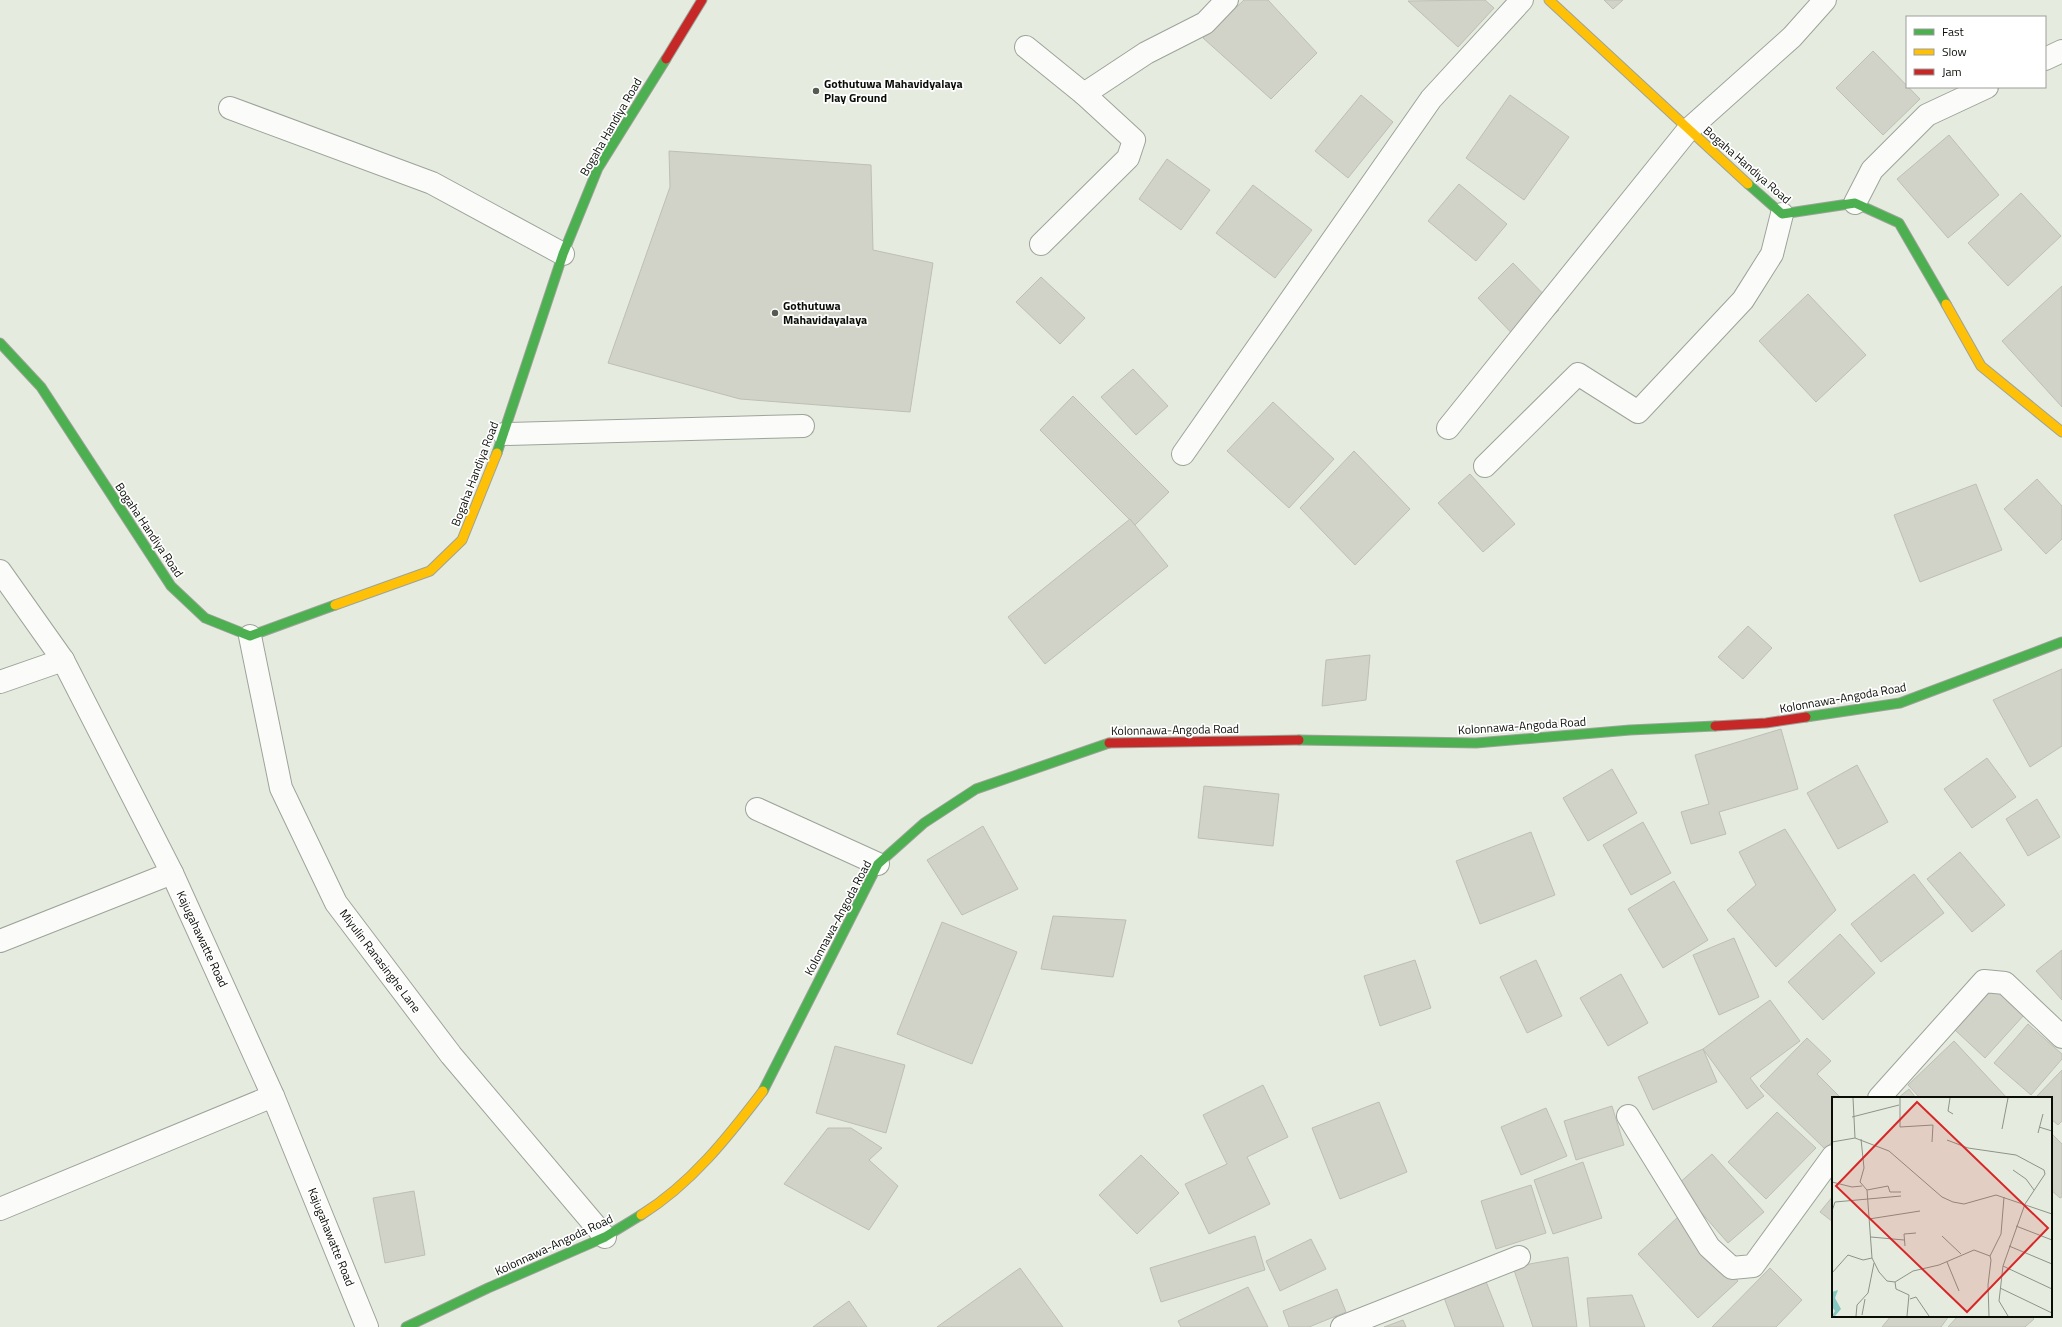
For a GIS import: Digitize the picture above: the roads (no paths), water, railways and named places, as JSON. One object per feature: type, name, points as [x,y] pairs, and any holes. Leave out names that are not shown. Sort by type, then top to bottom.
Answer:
[{"type":"street","name":"Bogaha Handiya Road","points":[[0,342],[41,387],[172,586],[205,618],[250,636],[430,571],[462,540],[504,434],[562,254],[598,168],[702,0]]},
{"type":"street","points":[[1084,94],[1146,53],[1205,23],[1227,0]]},
{"type":"street","points":[[1183,454],[1431,99],[1522,0]]},
{"type":"street","name":"Bogaha Handiya Road","points":[[1549,0],[1688,130],[1782,214],[1854,203]]},
{"type":"street","points":[[1448,428],[1688,130],[1792,37],[1825,0]]},
{"type":"street","points":[[1026,47],[1084,94],[1134,140],[1128,158],[1041,244]]},
{"type":"street","points":[[2046,59],[2062,51]]},
{"type":"street","points":[[1985,88],[1927,115],[1872,170],[1854,203],[1899,223],[1981,366],[2062,432]]},
{"type":"street","points":[[230,108],[432,184],[562,254]]},
{"type":"street","points":[[1485,466],[1578,374],[1638,412],[1742,300],[1772,254],[1782,214]]},
{"type":"street","points":[[504,434],[803,426]]},
{"type":"street","name":"Kajugahawatte Road","points":[[0,571],[63,660],[172,873],[274,1096],[367,1327]]},
{"type":"street","name":"Miyulin Ranasinghe Lane","points":[[250,636],[281,788],[336,903],[451,1055],[605,1238]]},
{"type":"street","name":"Kolonnawa-Angoda Road","points":[[406,1327],[488,1288],[605,1238],[644,1213],[680,1186],[725,1141],[763,1091],[878,864],[924,823],[976,789],[1107,743],[1290,740],[1476,743],[1630,730],[1766,722],[1900,703],[2010,663],[2062,642]]},
{"type":"street","points":[[0,682],[63,660]]},
{"type":"street","points":[[757,809],[878,864]]},
{"type":"street","points":[[0,941],[172,873]]},
{"type":"street","points":[[1880,1097],[1984,981],[2005,983],[2062,1037]]},
{"type":"street","points":[[0,1209],[274,1096]]},
{"type":"street","points":[[1628,1116],[1709,1247],[1732,1268],[1753,1266],[1832,1157]]},
{"type":"street","points":[[1342,1327],[1519,1257]]},
{"type":"place","name":"Gothutuwa Mahavidyalaya Play Ground","points":[[816,91]]},
{"type":"place","name":"Gothutuwa Mahavidayalaya","points":[[775,313]]}]
